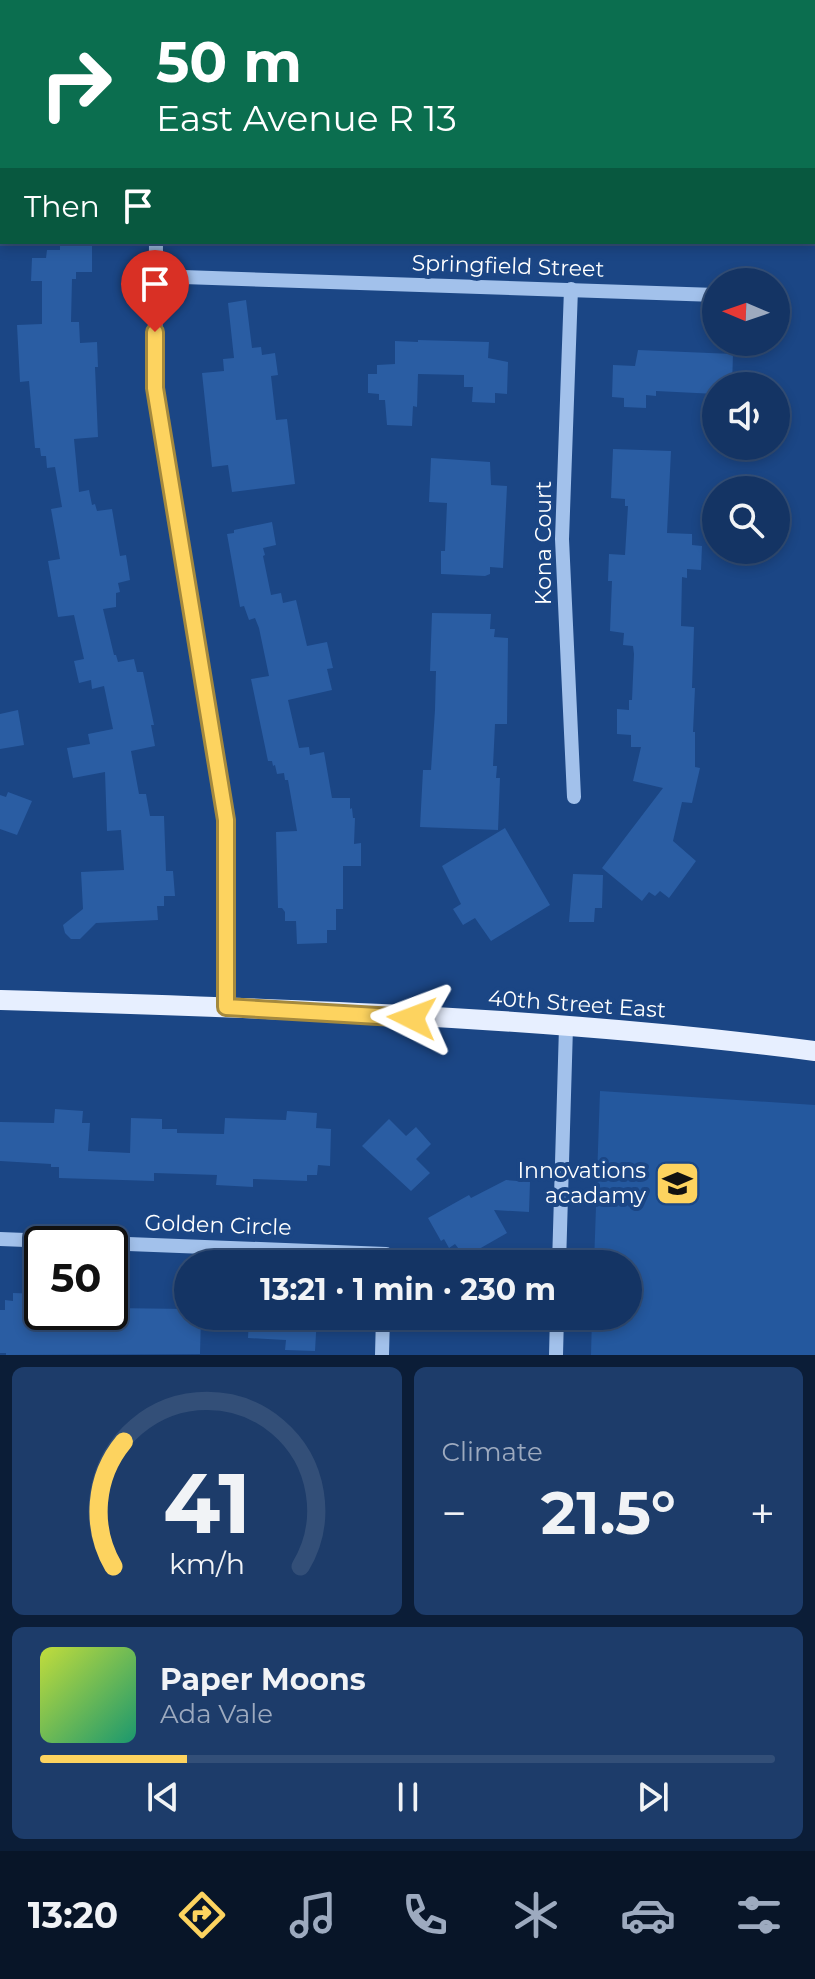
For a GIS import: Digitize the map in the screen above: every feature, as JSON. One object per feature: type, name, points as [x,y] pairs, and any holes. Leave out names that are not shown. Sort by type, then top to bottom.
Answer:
[{"type":"main road","name":"40th Street East","points":[[0,1000],[226,1007],[635,1031],[815,1051]]},
{"type":"street","points":[[156,244],[155,388],[226,820],[226,1007]]},
{"type":"street","name":"Springfield Street","points":[[154,276],[702,294]]},
{"type":"street","name":"Kona Court","points":[[571,289],[562,539],[574,797]]},
{"type":"street","points":[[559,1250],[566,1027]]},
{"type":"street","name":"Golden Circle","points":[[0,1239],[212,1250]]},
{"type":"street","points":[[382,1355],[383,1330]]},
{"type":"street","points":[[556,1355],[557,1330]]},
{"type":"shaded area","name":"Innovations acadamy","points":[[600,1091],[815,1105],[815,1355],[591,1355],[592,1330],[642,1330],[642,1250],[594,1250]]},
{"type":"building","points":[[60,244],[92,244],[92,272],[76,272],[76,279],[72,279],[71,322],[79,322],[80,343],[97,342],[98,367],[95,367],[98,437],[74,439],[79,492],[89,490],[92,505],[95,504],[97,511],[112,509],[120,556],[126,555],[130,580],[118,583],[120,592],[116,593],[116,607],[103,609],[118,662],[134,659],[137,672],[143,672],[155,746],[131,751],[139,794],[146,794],[150,816],[164,816],[166,871],[173,871],[175,896],[164,896],[164,906],[157,906],[158,920],[96,923],[80,939],[71,939],[63,925],[83,909],[81,872],[124,870],[121,830],[107,831],[105,772],[73,778],[67,748],[90,744],[88,734],[113,729],[104,686],[92,689],[91,680],[79,683],[74,661],[84,659],[74,615],[58,617],[48,561],[60,559],[51,509],[62,507],[55,467],[47,468],[46,456],[41,456],[40,448],[35,448],[29,381],[20,382],[17,325],[42,324],[42,281],[31,281],[32,258],[46,258],[47,250],[60,250]]},
{"type":"building","points":[[246,300],[252,348],[261,347],[262,355],[275,353],[278,375],[271,376],[276,420],[287,419],[295,484],[232,492],[228,465],[212,467],[202,373],[224,371],[223,359],[234,358],[228,303]]},
{"type":"building","points":[[395,341],[489,342],[488,358],[508,362],[507,394],[495,393],[495,403],[472,402],[473,387],[464,387],[464,375],[418,374],[417,407],[413,406],[412,426],[387,425],[385,400],[379,400],[379,394],[368,393],[368,374],[377,374],[377,365],[395,364]]},
{"type":"building","points":[[638,350],[733,356],[732,372],[702,372],[702,393],[656,391],[656,396],[646,395],[646,408],[624,407],[624,398],[612,397],[613,365],[635,366]]},
{"type":"building","points":[[613,449],[671,451],[667,533],[692,534],[692,545],[702,546],[701,570],[687,569],[687,578],[682,577],[681,626],[694,627],[693,732],[695,767],[700,768],[692,803],[682,802],[673,841],[696,861],[669,898],[660,891],[655,896],[649,892],[642,901],[602,868],[663,788],[633,781],[641,747],[631,747],[631,735],[617,734],[617,709],[629,710],[629,700],[632,700],[634,654],[633,646],[623,645],[624,633],[610,631],[612,581],[608,581],[609,554],[625,555],[628,506],[625,506],[625,499],[611,498]]},
{"type":"building","points":[[431,458],[490,462],[491,485],[507,486],[503,568],[490,567],[490,574],[485,576],[441,574],[447,503],[429,502]]},
{"type":"building","points":[[272,522],[276,545],[263,548],[271,595],[281,593],[283,603],[296,600],[307,646],[327,642],[333,668],[327,669],[332,690],[288,700],[299,748],[309,747],[310,755],[324,752],[332,798],[350,798],[350,809],[355,818],[354,844],[361,843],[361,866],[343,866],[343,909],[336,909],[336,930],[327,930],[327,943],[297,944],[296,921],[285,921],[285,912],[278,908],[276,832],[297,831],[288,780],[285,780],[284,773],[277,774],[275,765],[268,761],[251,679],[269,676],[255,618],[249,620],[244,606],[240,607],[227,534]]},
{"type":"building","points":[[432,613],[491,614],[490,629],[495,629],[494,637],[508,638],[507,724],[495,724],[493,766],[497,766],[496,778],[500,778],[498,830],[420,827],[423,770],[431,770],[435,710],[436,671],[430,671]]},
{"type":"building","points":[[18,710],[24,745],[0,749],[0,714]]},
{"type":"building","points":[[8,792],[32,801],[17,835],[0,829],[0,795],[6,797]]},
{"type":"building","points":[[505,828],[550,905],[491,941],[475,918],[463,925],[453,909],[461,904],[442,866]]},
{"type":"building","points":[[573,874],[603,875],[602,908],[595,908],[594,922],[569,922]]},
{"type":"building","points":[[55,1109],[83,1111],[82,1123],[90,1123],[88,1151],[130,1153],[131,1118],[162,1119],[162,1129],[177,1129],[177,1133],[224,1134],[225,1118],[286,1120],[287,1111],[317,1113],[316,1128],[331,1129],[330,1166],[318,1165],[317,1175],[307,1175],[307,1181],[253,1179],[253,1187],[216,1185],[217,1175],[154,1173],[154,1181],[59,1178],[59,1167],[51,1167],[51,1164],[0,1161],[0,1122],[54,1123]]},
{"type":"building","points":[[389,1119],[406,1136],[416,1127],[431,1144],[416,1159],[430,1173],[411,1191],[362,1146]]},
{"type":"building","points":[[506,1180],[530,1182],[529,1212],[494,1210],[507,1233],[477,1250],[460,1250],[455,1244],[449,1248],[444,1239],[441,1241],[428,1218],[469,1195],[471,1198]]},
{"type":"building","points":[[13,1293],[24,1293],[24,1330],[128,1330],[128,1308],[174,1309],[174,1330],[201,1330],[200,1354],[6,1355],[0,1353],[0,1310],[5,1310],[5,1300],[13,1301]]},
{"type":"building","points":[[248,1330],[316,1330],[315,1351],[285,1350],[286,1340],[248,1338]]},
{"type":"place","name":"Innovations acadamy","points":[[677,1183]]},
{"type":"route","points":[[155,332],[155,388],[226,820],[226,1007],[412,1018]]}]
